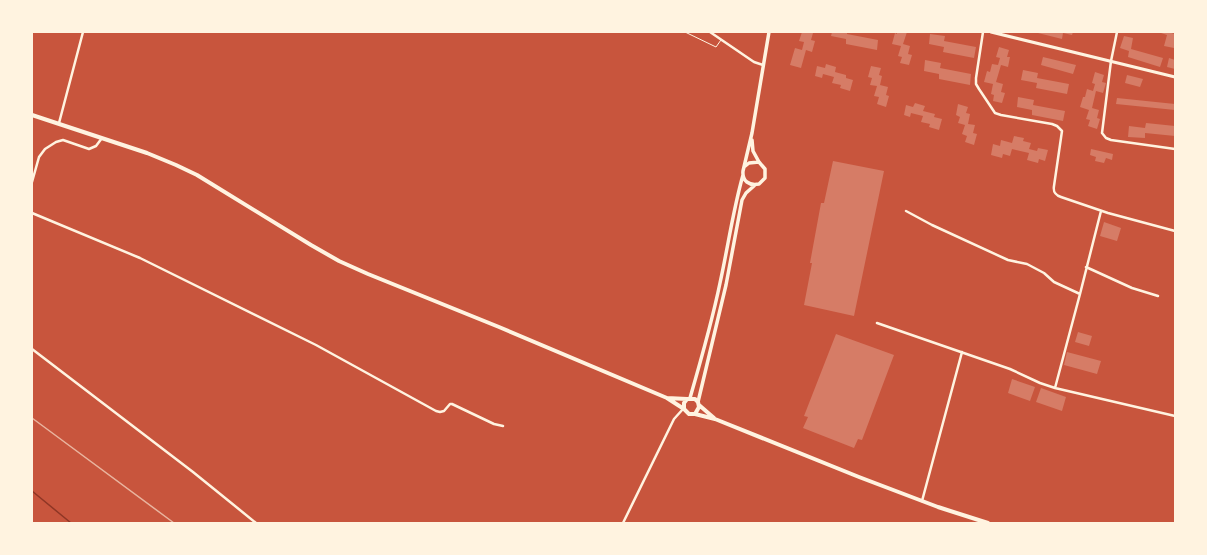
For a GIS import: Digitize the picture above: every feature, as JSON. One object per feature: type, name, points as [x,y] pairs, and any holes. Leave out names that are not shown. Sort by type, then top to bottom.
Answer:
[{"type":"highway","points":[[32,115],[147,153],[176,165],[196,175],[340,261],[667,398],[684,409],[687,413],[715,419],[922,501],[988,523]]},
{"type":"highway","points":[[667,398],[695,399],[715,419]]},
{"type":"highway","points":[[684,409],[684,403],[688,399]]},
{"type":"highway","points":[[695,414],[699,410],[699,404]]},
{"type":"main road","points":[[688,399],[707,340],[725,262],[736,201],[752,133],[769,32]]},
{"type":"main road","points":[[699,404],[726,285],[742,200],[746,193],[762,181],[766,173],[764,166],[759,162],[753,151],[752,133]]},
{"type":"main road","points":[[744,167],[752,162],[759,162]]},
{"type":"main road","points":[[743,175],[748,183],[755,185]]},
{"type":"street","points":[[59,123],[83,32]]},
{"type":"street","points":[[710,32],[754,62],[763,66]]},
{"type":"street","points":[[983,32],[976,84],[995,113],[1052,124],[1060,128],[1063,134],[1053,190],[1055,194],[1101,211],[1175,231]]},
{"type":"street","points":[[991,32],[1005,34],[1175,77]]},
{"type":"street","points":[[1117,32],[1111,61],[1101,129],[1104,136],[1111,140],[1175,149]]},
{"type":"street","points":[[32,182],[39,157],[46,149],[56,142],[63,140],[89,149],[96,146],[102,138]]},
{"type":"street","points":[[906,211],[932,225],[1003,257],[1027,264],[1044,273],[1054,282],[1080,294]]},
{"type":"street","points":[[1055,388],[1101,211]]},
{"type":"street","points":[[32,213],[140,258],[316,345],[436,411],[444,411],[450,404],[452,404],[494,424],[503,426]]},
{"type":"street","points":[[1086,267],[1132,288],[1158,296]]},
{"type":"street","points":[[876,323],[1010,369],[1040,383],[1055,388],[1175,416]]},
{"type":"street","points":[[32,349],[193,472],[256,523]]},
{"type":"street","points":[[922,501],[962,352]]},
{"type":"street","points":[[623,523],[674,419],[679,412],[684,409]]},
{"type":"lane","points":[[685,32],[716,47],[721,40]]},
{"type":"building","points":[[802,32],[813,33],[811,40],[815,41],[812,52],[806,50],[801,68],[790,65],[795,48],[802,50],[804,42],[799,41]]},
{"type":"building","points":[[832,32],[847,32],[847,34],[878,40],[877,50],[846,44],[846,39],[831,36]]},
{"type":"building","points":[[897,32],[907,32],[903,44],[910,46],[908,54],[912,55],[909,65],[900,63],[902,57],[898,56],[901,46],[892,44],[895,33],[897,34]]},
{"type":"building","points":[[1034,32],[1073,32],[1072,35],[1063,33],[1062,39]]},
{"type":"building","points":[[1158,32],[1175,34],[1174,48],[1164,46],[1167,35]]},
{"type":"building","points":[[930,34],[945,36],[944,41],[976,47],[974,58],[943,52],[944,47],[929,44]]},
{"type":"building","points":[[1124,36],[1133,38],[1131,49],[1163,58],[1160,67],[1128,57],[1129,51],[1120,48]]},
{"type":"building","points":[[999,47],[1009,50],[1007,57],[1010,57],[1008,67],[1001,65],[996,82],[1003,84],[1001,92],[1005,93],[1002,103],[993,101],[994,95],[991,94],[993,84],[984,82],[987,71],[990,72],[992,64],[998,65],[1000,58],[996,57]]},
{"type":"building","points":[[1043,57],[1076,65],[1073,74],[1041,65]]},
{"type":"building","points":[[1169,58],[1175,60],[1175,69],[1167,67]]},
{"type":"building","points":[[925,60],[941,63],[940,68],[971,74],[970,85],[939,79],[939,74],[924,71]]},
{"type":"building","points":[[826,64],[836,67],[835,72],[846,75],[846,78],[853,80],[850,91],[840,88],[841,85],[832,83],[834,77],[823,74],[822,78],[815,76],[817,66],[825,68]]},
{"type":"building","points":[[871,66],[881,68],[879,75],[882,76],[880,85],[888,87],[886,95],[889,96],[886,107],[877,104],[879,97],[874,96],[877,86],[870,85],[872,78],[868,77]]},
{"type":"building","points":[[1023,70],[1038,73],[1037,78],[1069,84],[1067,94],[1036,88],[1037,83],[1021,80]]},
{"type":"building","points":[[1095,72],[1104,75],[1102,82],[1106,83],[1103,93],[1096,91],[1092,108],[1099,110],[1097,118],[1100,119],[1097,129],[1088,126],[1090,120],[1086,119],[1089,110],[1080,107],[1087,89],[1093,91],[1095,84],[1092,83]]},
{"type":"building","points":[[1127,75],[1143,79],[1140,87],[1125,83]]},
{"type":"building","points":[[1018,97],[1034,100],[1033,105],[1065,111],[1063,121],[1032,115],[1032,110],[1017,107]]},
{"type":"building","points":[[1117,98],[1175,104],[1175,110],[1116,104]]},
{"type":"building","points":[[915,103],[925,106],[923,111],[935,114],[934,117],[942,119],[939,130],[929,127],[930,124],[921,122],[923,116],[911,113],[910,117],[904,115],[906,105],[913,107]]},
{"type":"building","points":[[958,104],[968,107],[966,113],[970,114],[968,124],[975,125],[973,133],[977,134],[974,145],[965,142],[967,136],[962,134],[965,125],[958,123],[960,117],[956,115]]},
{"type":"building","points":[[1146,123],[1175,126],[1175,136],[1145,133],[1145,138],[1128,137],[1129,126],[1145,128]]},
{"type":"building","points":[[1014,136],[1024,138],[1023,141],[1031,143],[1029,149],[1037,151],[1038,148],[1048,150],[1045,161],[1039,159],[1038,163],[1027,160],[1029,153],[1012,149],[1010,156],[1003,154],[1002,158],[991,155],[993,144],[1000,146],[1001,140],[1012,143]]},
{"type":"building","points":[[1091,149],[1113,154],[1112,160],[1106,158],[1104,163],[1095,161],[1096,157],[1090,155]]},
{"type":"building","points":[[833,161],[884,171],[854,316],[804,305],[821,203],[824,203]]},
{"type":"building","points":[[1104,222],[1121,228],[1117,241],[1100,236]]},
{"type":"building","points":[[1078,332],[1092,336],[1089,346],[1075,342]]},
{"type":"building","points":[[836,334],[894,355],[862,440],[858,439],[854,448],[803,428],[808,417],[804,416]]},
{"type":"building","points":[[1067,352],[1101,361],[1097,374],[1064,365]]},
{"type":"building","points":[[1012,379],[1035,387],[1030,401],[1008,393]]},
{"type":"building","points":[[1041,388],[1066,397],[1062,411],[1036,402]]},
{"type":"waterway","points":[[32,491],[71,523]]},
{"type":"railway","points":[[32,418],[174,523]]}]
